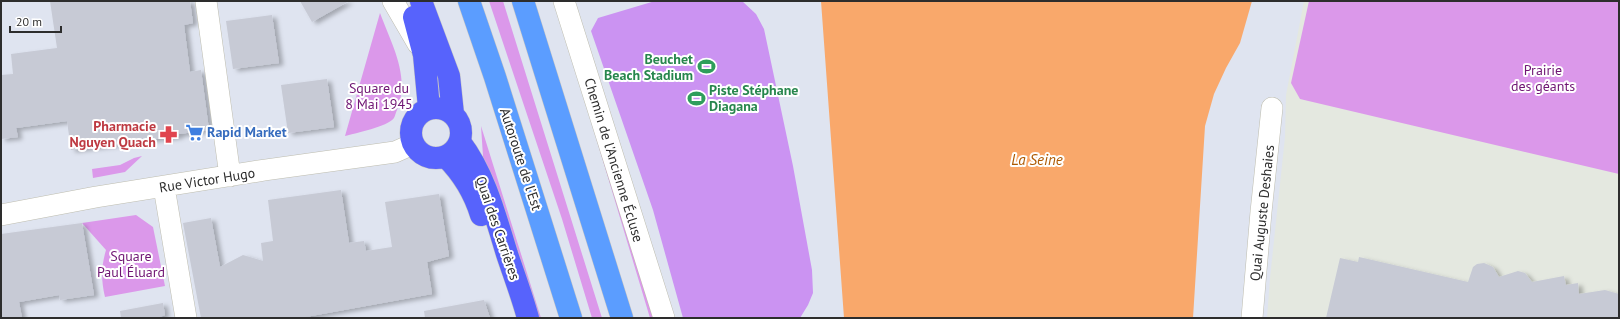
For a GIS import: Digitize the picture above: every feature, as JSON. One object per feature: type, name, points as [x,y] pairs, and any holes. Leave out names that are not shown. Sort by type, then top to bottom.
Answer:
[{"type":"highway","name":"Autoroute de l’Est","points":[[469,1],[496,77],[571,318]]},
{"type":"highway","points":[[523,1],[622,318]]},
{"type":"main road","points":[[410,1],[424,54],[429,108]]},
{"type":"main road","points":[[422,1],[449,76],[453,114]]},
{"type":"main road","points":[[429,108],[446,109],[453,114],[458,120],[461,128],[453,149],[430,158],[417,151],[410,136],[411,127],[415,118],[421,112],[429,108]]},
{"type":"main road","name":"Quai des Carrières","points":[[513,318],[494,262],[476,200],[461,173],[453,149],[468,152],[483,179],[522,295],[528,318]]},
{"type":"street","points":[[206,1],[230,176]]},
{"type":"street","points":[[393,1],[424,54]]},
{"type":"street","name":"Chemin de l'Ancienne Écluse","points":[[564,1],[664,318]]},
{"type":"street","name":"Quai Auguste Deshaies","points":[[1252,318],[1272,108]]},
{"type":"street","name":"Rue Victor Hugo","points":[[1,215],[76,200],[395,152],[413,144]]},
{"type":"street","points":[[164,186],[186,318]]},
{"type":"shaded area","name":"Piste Stéphane Diagana","points":[[655,1],[742,1],[756,14],[764,29],[793,166],[812,270],[813,293],[800,318],[683,318],[653,210],[591,31],[598,18]]},
{"type":"shaded area","points":[[1304,1],[1619,1],[1619,318],[1267,318],[1285,137],[1286,95]]},
{"type":"green space","points":[[489,1],[503,1],[602,318],[592,318],[562,219]]},
{"type":"green space","name":"Prairie des géants","points":[[1309,1],[1619,1],[1619,174],[1300,99],[1291,83]]},
{"type":"green space","name":"Square du 8 Mai 1945","points":[[380,13],[398,60],[402,85],[401,98],[394,118],[390,121],[371,129],[345,136]]},
{"type":"green space","points":[[580,84],[657,318],[650,318]]},
{"type":"green space","points":[[481,126],[541,318],[529,318],[485,186]]},
{"type":"green space","points":[[142,156],[125,172],[93,178],[92,169],[120,165]]},
{"type":"green space","name":"Square Paul Éluard","points":[[136,215],[153,227],[165,286],[105,297],[102,274],[106,250],[82,223]]},
{"type":"water","name":"La Seine","points":[[821,1],[1252,1],[1240,43],[1214,94],[1205,126],[1193,318],[844,318]]},
{"type":"building","points":[[50,1],[190,1],[193,23],[184,25],[190,72],[201,70],[209,130],[179,134],[179,136],[71,150],[67,121],[16,128],[18,137],[1,139],[1,75],[13,74],[11,54],[57,48]]},
{"type":"building","points":[[300,1],[349,1],[312,22]]},
{"type":"building","points":[[272,15],[279,63],[233,69],[226,21]]},
{"type":"building","points":[[327,79],[334,127],[288,133],[281,85]]},
{"type":"building","points":[[341,190],[349,243],[364,241],[366,251],[392,247],[385,202],[439,194],[449,256],[427,262],[432,294],[300,318],[201,318],[183,223],[211,218],[220,267],[243,255],[263,261],[261,243],[273,241],[268,200]]},
{"type":"building","points":[[82,223],[94,295],[60,300],[59,295],[19,302],[22,318],[1,318],[1,234]]},
{"type":"building","points":[[1359,257],[1468,282],[1473,267],[1477,264],[1484,263],[1493,267],[1499,277],[1518,271],[1525,273],[1532,282],[1564,276],[1566,285],[1578,283],[1579,294],[1605,290],[1619,294],[1619,318],[1326,318],[1340,258],[1358,262]]},
{"type":"building","points":[[484,300],[490,318],[425,318],[424,311]]},
{"type":"building","points":[[163,303],[165,315],[157,318],[121,318],[120,311]]},
{"type":"place","name":"Beuchet Beach Stadium","points":[[706,67]]},
{"type":"place","name":"Piste Stéphane Diagana","points":[[696,98]]},
{"type":"place","name":"Rapid Market","points":[[194,132]]},
{"type":"place","name":"Pharmacie Nguyen Quach","points":[[169,134]]}]
